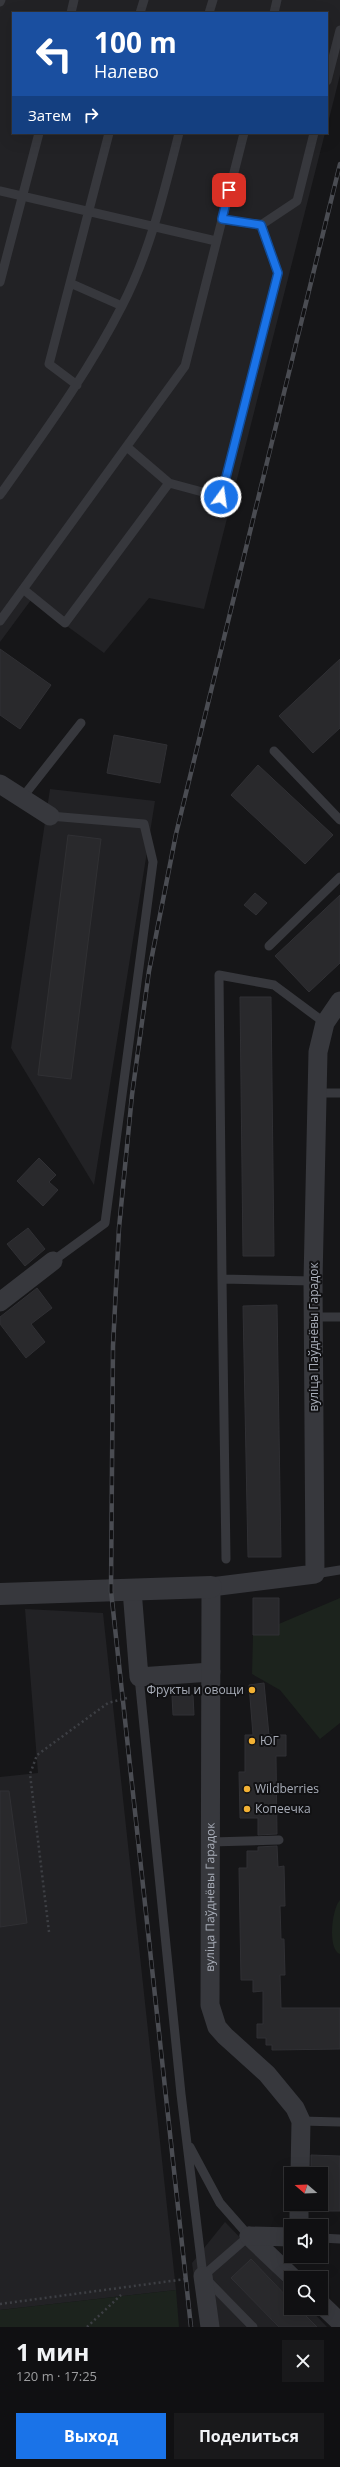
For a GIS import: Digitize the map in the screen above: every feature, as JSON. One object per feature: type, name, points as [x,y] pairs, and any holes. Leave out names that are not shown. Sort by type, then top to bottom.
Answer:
[{"type":"street","points":[[0,784],[50,816]]},
{"type":"street","name":"вуліца Паўднёвы Гарадок","points":[[315,1574],[313,1281],[318,1052],[324,1024],[340,1001]]},
{"type":"street","points":[[0,1302],[54,1262]]},
{"type":"street","points":[[0,1594],[211,1587],[315,1574]]},
{"type":"street","name":"вуліца Паўднёвы Гарадок","points":[[211,1587],[210,2005],[214,2017],[224,2036],[278,2086],[301,2121]]},
{"type":"street","points":[[121,1590],[139,1678],[211,1672]]},
{"type":"street","points":[[300,2167],[301,2121]]},
{"type":"street","points":[[249,2236],[284,2237]]},
{"type":"street","points":[[249,2236],[286,2271]]},
{"type":"street","points":[[203,2276],[210,2327]]},
{"type":"street","points":[[328,2311],[340,2322]]},
{"type":"lane","points":[[71,12],[74,0]]},
{"type":"lane","points":[[140,12],[144,0]]},
{"type":"lane","points":[[210,12],[213,0]]},
{"type":"lane","points":[[274,12],[277,0]]},
{"type":"lane","points":[[328,77],[340,30]]},
{"type":"lane","points":[[0,282],[39,134]]},
{"type":"lane","points":[[77,385],[49,364],[109,134]]},
{"type":"lane","points":[[0,495],[77,385],[122,306],[155,227],[179,134]]},
{"type":"lane","points":[[0,621],[185,366],[244,134]]},
{"type":"lane","points":[[222,219],[261,225],[297,201],[314,134]]},
{"type":"lane","points":[[0,191],[216,241]]},
{"type":"lane","points":[[127,447],[169,483],[221,497],[278,273],[261,225]]},
{"type":"lane","points":[[70,283],[122,306]]},
{"type":"lane","points":[[23,590],[65,622],[169,483]]},
{"type":"lane","points":[[22,798],[81,723]]},
{"type":"lane","points":[[274,751],[340,820]]},
{"type":"lane","points":[[50,816],[144,824],[153,862],[105,1224],[54,1262]]},
{"type":"lane","points":[[269,946],[340,878]]},
{"type":"lane","points":[[226,1558],[219,975],[274,985],[324,1024]]},
{"type":"lane","points":[[318,1093],[340,1093]]},
{"type":"lane","points":[[222,1279],[313,1281]]},
{"type":"lane","points":[[314,1317],[340,1317]]},
{"type":"lane","points":[[315,1574],[340,1570]]},
{"type":"lane","points":[[139,1678],[187,2139],[203,2276],[253,2327]]},
{"type":"lane","points":[[210,1842],[279,1840]]},
{"type":"lane","points":[[301,2121],[340,2122]]},
{"type":"lane","points":[[187,2139],[220,2202],[249,2236],[203,2276]]},
{"type":"lane","points":[[328,2238],[340,2239]]},
{"type":"path","points":[[48,1932],[30,1774],[32,1764],[36,1755],[108,1703],[119,1698],[141,1697]]},
{"type":"path","points":[[0,2304],[203,2276]]},
{"type":"path","points":[[87,2327],[121,2295]]},
{"type":"shaded area","points":[[0,0],[340,0],[340,75],[328,123],[328,12],[12,12],[12,134],[325,134],[204,609],[149,598],[104,653],[31,600],[0,642]]},
{"type":"shaded area","points":[[50,789],[155,801],[94,1185],[11,1048]]},
{"type":"shaded area","points":[[340,1598],[340,1723],[320,1739],[280,1690],[252,1674],[253,1635]]},
{"type":"shaded area","points":[[25,1609],[103,1613],[176,2290],[0,2310],[0,1777],[38,1773]]},
{"type":"shaded area","points":[[340,1900],[340,1954],[336,1951],[333,1945],[332,1928],[337,1904]]},
{"type":"shaded area","points":[[225,2222],[284,2283],[284,2315],[316,2315],[327,2327],[201,2327],[192,2263]]},
{"type":"shaded area","points":[[176,2290],[179,2327],[0,2327],[0,2310]]},
{"type":"building","points":[[0,649],[51,685],[20,729],[0,715]]},
{"type":"building","points":[[340,659],[340,728],[313,753],[279,716]]},
{"type":"building","points":[[114,735],[167,745],[160,783],[107,773]]},
{"type":"building","points":[[258,765],[333,835],[305,864],[231,795]]},
{"type":"building","points":[[68,835],[101,839],[71,1079],[38,1075]]},
{"type":"building","points":[[255,893],[267,903],[256,915],[244,905]]},
{"type":"building","points":[[340,895],[340,963],[309,992],[275,956]]},
{"type":"building","points":[[240,997],[271,997],[274,1256],[243,1256]]},
{"type":"building","points":[[39,1158],[56,1175],[49,1182],[58,1190],[43,1206],[17,1181]]},
{"type":"building","points":[[28,1228],[45,1249],[25,1266],[7,1244]]},
{"type":"building","points":[[37,1288],[52,1308],[31,1324],[45,1342],[26,1358],[0,1324],[0,1317]]},
{"type":"building","points":[[277,1305],[281,1557],[248,1557],[243,1306]]},
{"type":"building","points":[[253,1598],[279,1598],[279,1635],[253,1635]]},
{"type":"building","points":[[264,1683],[269,1735],[286,1735],[286,1756],[276,1756],[277,1834],[258,1835],[258,1818],[240,1818],[239,1772],[245,1772],[245,1735],[253,1735],[249,1685]]},
{"type":"building","points":[[193,1695],[194,1715],[173,1715],[172,1696]]},
{"type":"building","points":[[0,1791],[9,1791],[27,1923],[0,1927]]},
{"type":"building","points":[[277,1846],[278,1867],[284,1866],[285,1906],[280,1906],[281,1939],[284,1939],[285,1975],[280,1975],[281,2008],[340,2008],[340,2049],[272,2050],[272,2045],[266,2045],[266,2038],[257,2038],[257,2024],[263,2024],[263,1991],[253,1992],[253,1980],[241,1980],[239,1868],[247,1868],[247,1851],[258,1851],[258,1847]]},
{"type":"building","points":[[311,2155],[340,2156],[340,2211],[328,2211],[328,2167],[311,2167]]},
{"type":"building","points":[[251,2259],[284,2294],[284,2315],[305,2315],[317,2327],[279,2327],[231,2278]]},
{"type":"railway","points":[[191,2327],[111,1591],[113,1346],[119,1228],[132,1095],[149,971],[176,834],[340,164]]},
{"type":"place","name":"Фрукты и овощи","points":[[252,1690]]},
{"type":"place","name":"ЮГ","points":[[252,1741]]},
{"type":"place","name":"Wildberries","points":[[247,1789]]},
{"type":"place","name":"Копеечка","points":[[247,1809]]},
{"type":"route","points":[[221,497],[278,273],[261,225],[222,219],[229,190]]}]
